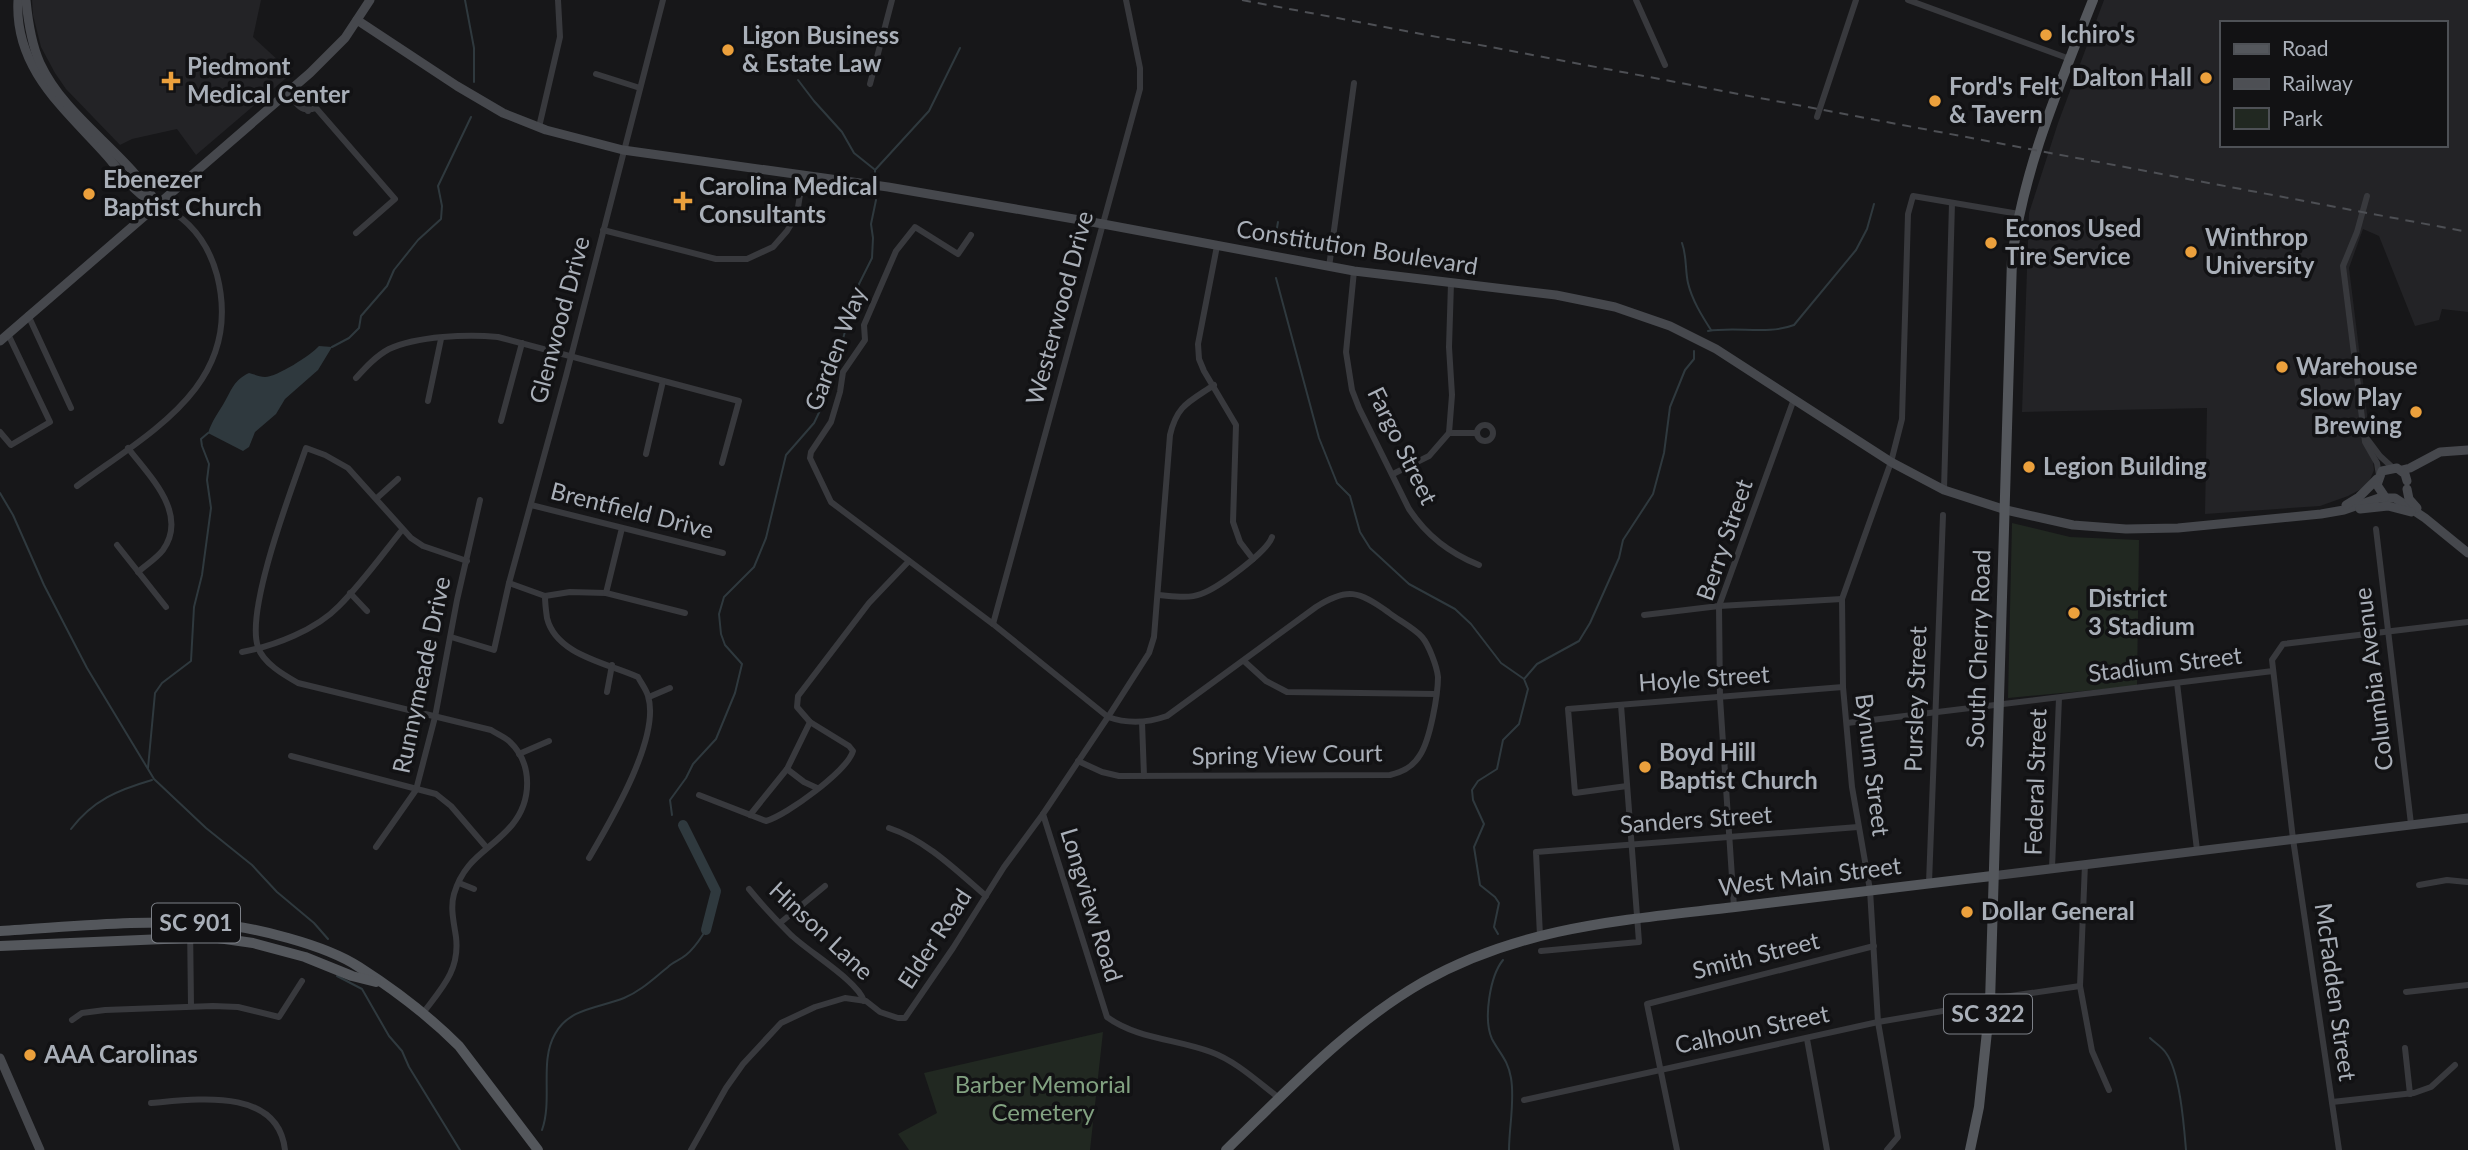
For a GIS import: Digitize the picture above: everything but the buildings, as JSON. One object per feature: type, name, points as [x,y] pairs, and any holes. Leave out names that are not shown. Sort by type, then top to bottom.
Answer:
[{"type":"main road","name":"South Cherry Road","points":[[1970,1150],[1979,1107],[1990,1001],[2012,259],[2019,215],[2036,150],[2093,0]]},
{"type":"main road","name":"West Main Street","points":[[1226,1150],[1353,1030],[1404,994],[1471,959],[1541,936],[1591,924],[1992,876]]},
{"type":"main road","name":"SC 901","points":[[0,931],[214,924],[256,930],[309,945],[358,965],[423,1013],[459,1046],[538,1150]]},
{"type":"main road","name":"SC 901","points":[[0,946],[211,937],[253,943],[305,957],[352,976],[380,983]]},
{"type":"street","points":[[18,0],[23,42],[40,81],[144,199],[185,220],[207,249],[219,283],[221,324],[212,362],[198,387],[170,417],[77,486]]},
{"type":"street","points":[[26,0],[29,29],[46,74],[64,99],[109,146],[157,204]]},
{"type":"street","points":[[0,341],[336,47],[370,0]]},
{"type":"street","points":[[538,127],[560,37],[558,0]]},
{"type":"street","name":"Glenwood Drive","points":[[452,637],[494,650],[509,583],[663,0]]},
{"type":"street","points":[[870,84],[892,0]]},
{"type":"street","name":"Westerwood Drive","points":[[993,624],[1141,79],[1126,0]]},
{"type":"street","points":[[1636,0],[1665,65]]},
{"type":"street","points":[[1817,117],[1857,0]]},
{"type":"street","points":[[1908,0],[2070,59]]},
{"type":"street","name":"Constitution Boulevard","points":[[358,20],[482,102],[538,127],[623,150],[888,187],[1329,267],[1573,298],[1636,313],[1697,339],[1891,461],[1944,489],[2006,510],[2073,525],[2126,529],[2253,521],[2340,510],[2390,497],[2407,485],[2413,471],[2427,458]]},
{"type":"street","points":[[596,74],[640,88]]},
{"type":"street","points":[[1329,267],[1354,83]]},
{"type":"street","points":[[290,89],[301,109],[308,111],[316,108],[395,199],[356,233]]},
{"type":"street","points":[[603,230],[716,259],[747,259],[773,247],[787,231],[797,214],[803,176]]},
{"type":"street","name":"Bynum Street","points":[[1887,1150],[1898,1138],[1878,1022],[1870,890],[1852,787],[1843,687],[1842,599],[1891,461],[1902,419],[1908,214],[1913,196],[1952,203]]},
{"type":"street","points":[[2367,196],[2357,232],[2343,266],[2365,442],[2377,463],[2378,489],[2423,517],[2468,553]]},
{"type":"street","points":[[1944,489],[1952,203],[2019,215]]},
{"type":"street","name":"Garden Way","points":[[909,561],[831,502],[810,455],[831,422],[843,372],[865,340],[863,325],[896,251],[915,227],[958,254],[971,235]]},
{"type":"street","points":[[1217,246],[1198,344],[1199,359],[1236,425],[1233,522],[1240,542],[1253,559]]},
{"type":"street","name":"Fargo Street","points":[[1354,271],[1347,325],[1348,371],[1359,408],[1409,509],[1432,537],[1461,558],[1479,565]]},
{"type":"street","points":[[1393,474],[1412,467],[1429,456],[1449,433],[1452,395],[1449,347],[1451,283]]},
{"type":"street","points":[[28,316],[71,408]]},
{"type":"street","points":[[0,432],[12,445],[50,422],[8,334]]},
{"type":"street","points":[[356,378],[387,350],[424,339],[476,335],[498,337],[739,401],[723,463]]},
{"type":"street","points":[[428,401],[441,339]]},
{"type":"street","points":[[501,421],[522,343]]},
{"type":"street","points":[[646,454],[663,381]]},
{"type":"street","points":[[699,795],[766,821],[796,805],[826,783],[850,760],[853,751],[810,722],[797,708],[798,696],[869,603],[909,561],[993,624],[1108,717],[1149,653],[1154,637],[1170,435],[1174,417],[1185,405],[1214,385]]},
{"type":"street","name":"Berry Street","points":[[1734,907],[1720,698],[1719,606],[1794,399]]},
{"type":"street","points":[[1449,433],[1477,433]]},
{"type":"street","points":[[2365,436],[2380,456],[2397,469],[2407,485],[2409,499],[2423,517]]},
{"type":"street","points":[[128,448],[167,502],[171,513],[169,540],[162,551],[138,572]]},
{"type":"street","points":[[423,1013],[449,977],[457,960],[454,896],[468,864],[512,824],[526,798],[528,781],[519,754],[509,741],[491,730],[298,683],[278,671],[258,649],[256,626],[260,597],[282,517],[306,448],[348,468],[377,498],[402,530],[423,546],[467,561]]},
{"type":"street","name":"Constitution Boulevard","points":[[2340,510],[2359,497],[2382,471],[2410,468],[2449,450],[2468,450]]},
{"type":"street","points":[[377,498],[398,480]]},
{"type":"street","name":"Runnymeade Drive","points":[[376,848],[416,790],[435,716],[457,600],[481,500]]},
{"type":"street","name":"Brentfield Drive","points":[[531,505],[723,553]]},
{"type":"street","points":[[2340,510],[2393,506],[2423,517]]},
{"type":"street","name":"Pursley Street","points":[[1929,883],[1943,515]]},
{"type":"street","points":[[606,593],[622,528]]},
{"type":"street","name":"Columbia Avenue","points":[[2376,528],[2411,824]]},
{"type":"street","points":[[242,652],[258,649],[323,619],[339,606],[402,530]]},
{"type":"street","points":[[1158,595],[1201,595],[1253,559],[1270,544],[1272,537]]},
{"type":"street","points":[[117,545],[166,607]]},
{"type":"street","points":[[509,583],[545,596],[570,592],[606,593],[685,613]]},
{"type":"street","points":[[350,593],[367,611]]},
{"type":"street","name":"Spring View Court","points":[[1079,761],[1102,772],[1119,776],[1390,775],[1411,767],[1421,754],[1438,675],[1423,638],[1374,602],[1360,594],[1346,593],[1333,596],[1167,716],[1142,722],[1120,721],[1108,717]]},
{"type":"street","points":[[545,596],[548,621],[561,643],[572,652],[638,677],[649,697],[646,738],[633,775],[589,858]]},
{"type":"street","points":[[1644,615],[1719,606],[1842,599]]},
{"type":"street","name":"Stadium Street","points":[[1847,723],[2273,671],[2272,660],[2283,644],[2468,621]]},
{"type":"street","points":[[1244,661],[1276,688],[1287,692],[1436,694]]},
{"type":"street","points":[[607,692],[612,665]]},
{"type":"street","name":"McFadden Street","points":[[2273,671],[2293,839],[2339,1150]]},
{"type":"street","points":[[2177,683],[2197,849]]},
{"type":"street","name":"Hoyle Street","points":[[1627,786],[1576,793],[1568,709],[1843,687]]},
{"type":"street","points":[[649,697],[670,688]]},
{"type":"street","name":"Federal Street","points":[[2052,868],[2059,698]]},
{"type":"street","points":[[1541,951],[1639,942],[1621,705]]},
{"type":"street","name":"Longview Road","points":[[1108,717],[1042,814],[1107,1017],[1122,1028],[1212,1052],[1230,1061],[1279,1098]]},
{"type":"street","points":[[750,815],[787,769],[810,722]]},
{"type":"street","points":[[1142,722],[1144,776]]},
{"type":"street","points":[[519,754],[549,741]]},
{"type":"street","points":[[290,756],[436,794],[451,806],[487,848]]},
{"type":"street","points":[[787,769],[817,788]]},
{"type":"street","name":"Elder Road","points":[[691,1150],[726,1088],[743,1064],[780,1023],[815,1007],[845,998],[864,1001],[880,1012],[905,1018],[1042,814]]},
{"type":"street","name":"West Main Street","points":[[1992,876],[2468,818]]},
{"type":"street","name":"Sanders Street","points":[[1541,936],[1536,852],[1858,827]]},
{"type":"street","points":[[889,828],[922,845],[986,896]]},
{"type":"street","points":[[2085,864],[2080,986],[2090,1041],[2109,1090]]},
{"type":"street","points":[[2419,885],[2446,880],[2468,880],[2468,890]]},
{"type":"street","points":[[459,883],[474,888]]},
{"type":"street","points":[[780,923],[825,886]]},
{"type":"street","name":"Hinson Lane","points":[[749,889],[791,935],[853,985],[863,995],[864,1001]]},
{"type":"street","points":[[190,923],[191,1006]]},
{"type":"street","name":"Smith Street","points":[[1659,1070],[1647,1004],[1874,946]]},
{"type":"street","points":[[72,1020],[82,1013],[191,1006],[239,1007],[279,1017],[302,981]]},
{"type":"street","points":[[2406,992],[2468,985]]},
{"type":"street","name":"Calhoun Street","points":[[1524,1100],[1878,1022],[2080,986]]},
{"type":"street","points":[[1807,1039],[1827,1150]]},
{"type":"street","points":[[2405,1048],[2410,1094]]},
{"type":"street","points":[[0,1058],[40,1150]]},
{"type":"street","points":[[2332,1102],[2410,1094],[2431,1087],[2455,1065]]},
{"type":"street","points":[[1659,1070],[1677,1150]]},
{"type":"street","points":[[151,1103],[229,1100],[264,1110],[276,1124],[285,1150]]},
{"type":"shaded area","name":"Piedmont Medical Center","points":[[32,0],[261,0],[253,37],[292,73],[196,155],[177,129],[132,139],[120,145],[66,89],[55,73],[41,47]]},
{"type":"shaded area","name":"Winthrop University","points":[[2104,0],[2468,0],[2468,312],[2442,309],[2439,320],[2415,326],[2379,236],[2363,229],[2349,268],[2374,470],[2369,482],[2348,496],[2320,506],[2205,514],[2207,408],[2022,412],[2029,213],[2058,123]]},
{"type":"shaded area","points":[[319,346],[332,347],[318,370],[285,399],[276,414],[255,432],[249,447],[243,451],[208,433],[231,389],[240,379],[249,373],[270,376],[302,360]]},
{"type":"green space","name":"District 3 Stadium","points":[[2012,523],[2070,537],[2139,540],[2137,686],[2008,698]]},
{"type":"green space","name":"Barber Memorial Cemetery","points":[[1103,1032],[1090,1150],[909,1150],[898,1134],[937,1113],[924,1073]]},
{"type":"waterway","points":[[465,0],[474,48],[474,82]]},
{"type":"waterway","points":[[875,173],[929,111],[960,48]]},
{"type":"waterway","points":[[798,80],[842,132],[854,153],[874,169]]},
{"type":"waterway","points":[[332,347],[349,338],[359,328],[361,316],[387,286],[394,270],[418,240],[441,219],[442,206],[438,186],[471,117]]},
{"type":"waterway","points":[[672,815],[670,800],[693,764],[716,739],[735,693],[742,664],[725,645],[719,614],[724,597],[754,567],[766,538],[786,455],[814,423],[825,400],[859,284],[872,258],[871,224],[876,200]]},
{"type":"waterway","points":[[1708,331],[1763,330],[1794,325],[1856,250],[1867,229],[1874,204]]},
{"type":"waterway","points":[[1275,239],[1278,222]]},
{"type":"waterway","points":[[1682,243],[1690,289],[1711,330]]},
{"type":"waterway","points":[[1276,278],[1319,438],[1337,483],[1350,496],[1360,532],[1370,548],[1409,584],[1455,609],[1471,624],[1501,663],[1524,679],[1528,689],[1519,724],[1503,740],[1497,769],[1478,781],[1472,790],[1473,800],[1484,824],[1474,847],[1480,885],[1499,903],[1494,927],[1498,934]]},
{"type":"waterway","points":[[1524,679],[1537,664],[1579,641],[1590,623],[1619,558],[1623,540],[1653,494],[1664,453],[1670,407],[1685,370],[1694,359],[1694,351]]},
{"type":"waterway","points":[[148,768],[155,693],[162,683],[191,661],[194,607],[202,575],[211,508],[207,480],[209,464],[201,439],[208,433]]},
{"type":"waterway","points":[[0,493],[87,668],[154,779],[206,828],[252,865],[328,939]]},
{"type":"waterway","points":[[71,829],[97,803],[152,780]]},
{"type":"waterway","points":[[683,825],[716,891],[706,930]]},
{"type":"waterway","points":[[542,1130],[548,1056],[550,1045],[561,1025],[585,1010],[636,992],[684,957],[706,930]]},
{"type":"waterway","points":[[1503,960],[1491,987],[1488,1020],[1492,1039],[1506,1062],[1511,1078],[1509,1150]]},
{"type":"waterway","points":[[337,976],[362,989],[460,1150]]},
{"type":"waterway","points":[[2150,1038],[2166,1053],[2175,1073],[2186,1150]]},
{"type":"railway","points":[[1242,0],[2468,232]]},
{"type":"place","name":"Ichiro's","points":[[2046,35]]},
{"type":"place","name":"Ligon Business & Estate Law","points":[[728,50]]},
{"type":"place","name":"Dalton Hall","points":[[2206,78]]},
{"type":"place","name":"Piedmont Medical Center","points":[[171,81]]},
{"type":"place","name":"Ford's Felt & Tavern","points":[[1935,101]]},
{"type":"place","name":"Ebenezer Baptist Church","points":[[89,194]]},
{"type":"place","name":"Carolina Medical Consultants","points":[[683,201]]},
{"type":"place","name":"Econos Used Tire Service","points":[[1991,243]]},
{"type":"place","name":"Winthrop University","points":[[2191,252]]},
{"type":"place","name":"Warehouse","points":[[2282,367]]},
{"type":"place","name":"Slow Play Brewing","points":[[2416,412]]},
{"type":"place","name":"Legion Building","points":[[2029,467]]},
{"type":"place","name":"District 3 Stadium","points":[[2074,613]]},
{"type":"place","name":"Boyd Hill Baptist Church","points":[[1645,767]]},
{"type":"place","name":"Dollar General","points":[[1967,912]]},
{"type":"place","name":"AAA Carolinas","points":[[30,1055]]}]
